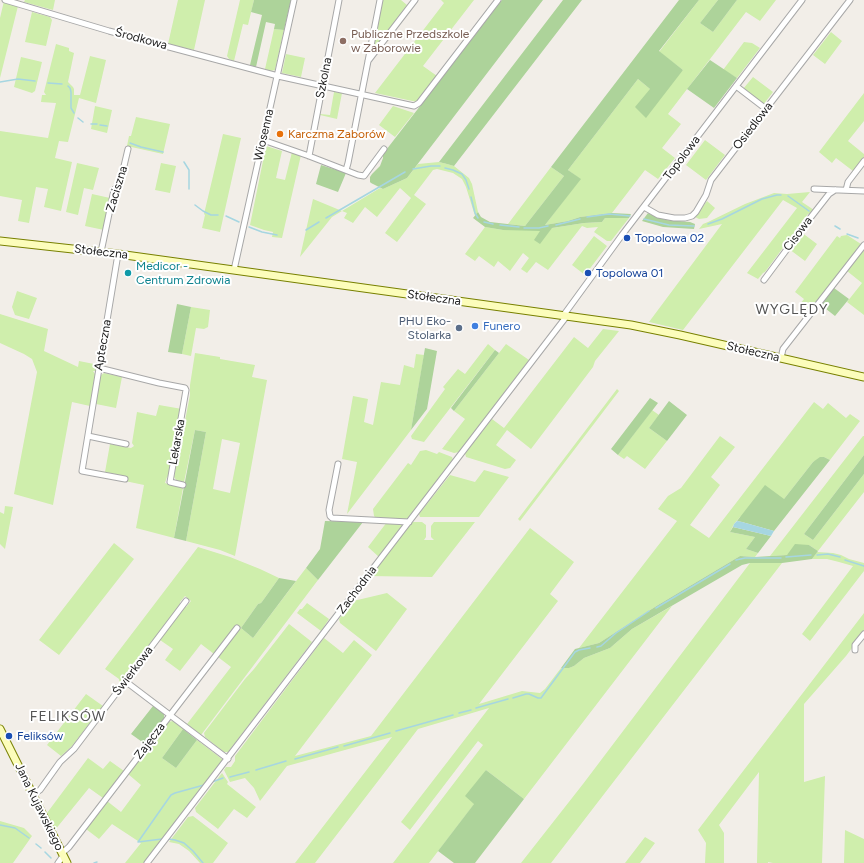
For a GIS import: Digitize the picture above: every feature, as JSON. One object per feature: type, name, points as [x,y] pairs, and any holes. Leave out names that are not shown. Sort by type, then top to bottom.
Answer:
[{"type":"main road","name":"Stołeczna","points":[[0,241],[118,254],[650,329],[864,377]]},
{"type":"main road","name":"Jana Kujawskiego","points":[[0,729],[64,857]]},
{"type":"street","name":"Środkowa","points":[[5,0],[104,29],[278,76],[411,105],[416,105],[419,103],[498,0]]},
{"type":"street","name":"Wiosenna","points":[[234,270],[294,0]]},
{"type":"street","name":"Szkolna","points":[[309,156],[339,0]]},
{"type":"street","points":[[346,170],[380,0]]},
{"type":"street","points":[[367,62],[415,0]]},
{"type":"street","name":"Topolowa","points":[[565,316],[622,235],[802,0]]},
{"type":"street","name":"Osiedlowa","points":[[644,207],[658,215],[674,218],[685,218],[692,216],[696,212],[706,195],[711,180],[850,0]]},
{"type":"street","points":[[736,86],[766,109]]},
{"type":"street","points":[[264,140],[364,176],[384,149]]},
{"type":"street","name":"Zaciszna","points":[[101,252],[114,190],[120,183],[128,149]]},
{"type":"street","points":[[846,190],[848,182],[864,161]]},
{"type":"street","points":[[814,189],[864,191]]},
{"type":"street","name":"Cisowa","points":[[764,280],[811,216],[829,194],[835,190]]},
{"type":"street","points":[[781,358],[783,349],[864,245]]},
{"type":"street","name":"Apteczna","points":[[118,254],[82,471],[125,478]]},
{"type":"street","name":"Zachodnia","points":[[147,863],[228,759],[565,316]]},
{"type":"street","name":"Lekarska","points":[[99,368],[186,388],[170,482],[183,485]]},
{"type":"street","points":[[88,436],[126,444]]},
{"type":"street","points":[[338,464],[329,510],[332,518],[358,518],[409,522]]},
{"type":"street","name":"Świerkowa","points":[[34,795],[40,790],[60,762],[74,749],[186,601]]},
{"type":"street","name":"Zajęcza","points":[[58,863],[237,628]]},
{"type":"street","points":[[855,650],[855,645],[864,634]]},
{"type":"street","points":[[125,682],[228,759]]},
{"type":"green space","points":[[25,0],[55,0],[53,10],[24,2]]},
{"type":"green space","points":[[178,0],[205,0],[194,50],[168,44]]},
{"type":"green space","points":[[240,0],[254,0],[248,25],[243,24],[234,61],[229,59],[227,56]]},
{"type":"green space","points":[[254,0],[291,0],[284,30],[274,29],[275,24],[266,22],[256,67],[250,65],[262,15],[251,12]]},
{"type":"green space","points":[[382,0],[401,0],[407,5],[375,48],[373,48]]},
{"type":"green space","points":[[441,0],[474,0],[423,66],[437,76],[417,102],[375,93],[444,3]]},
{"type":"green space","points":[[502,0],[543,0],[407,178],[383,189],[371,183],[370,177],[380,166],[383,154]]},
{"type":"green space","points":[[563,0],[582,0],[454,166],[439,162]]},
{"type":"green space","points":[[679,0],[699,0],[659,51],[683,70],[646,118],[635,107],[650,89],[638,79],[568,170],[581,179],[545,225],[568,221],[580,217],[612,213],[631,214],[629,218],[605,218],[602,222],[552,228],[540,244],[534,240],[540,231],[503,230],[485,227],[473,218],[478,212],[481,217],[490,222],[525,226],[564,176],[551,167]]},
{"type":"green space","points":[[699,0],[718,0],[700,23],[713,32],[737,0],[776,0],[760,21],[746,12],[668,114],[681,124],[662,148],[675,158],[658,179],[645,170],[612,213],[580,217],[568,221],[545,225],[580,179],[568,170],[638,79],[650,89],[683,70],[659,52]]},
{"type":"green space","points":[[718,0],[737,0],[713,32],[700,23]]},
{"type":"green space","points":[[4,1],[18,6],[0,78],[0,18]]},
{"type":"green space","points":[[32,12],[50,17],[52,20],[46,46],[25,42]]},
{"type":"green space","points":[[274,29],[284,30],[275,70],[270,71],[265,69]]},
{"type":"green space","points":[[831,32],[842,41],[825,64],[813,55]]},
{"type":"green space","points":[[744,42],[752,43],[760,48],[737,78],[723,70]]},
{"type":"green space","points":[[56,44],[69,48],[69,51],[74,53],[68,82],[74,89],[74,95],[80,95],[90,56],[106,60],[96,103],[79,98],[68,142],[59,141],[55,158],[72,162],[61,211],[44,207],[48,189],[36,187],[29,223],[18,221],[22,200],[0,196],[0,131],[48,138],[56,103],[41,102],[42,95],[46,95],[44,92]]},
{"type":"green space","points":[[286,54],[305,58],[301,77],[282,73]]},
{"type":"green space","points":[[21,57],[42,62],[35,91],[32,93],[14,87]]},
{"type":"green space","points":[[710,60],[737,78],[714,108],[687,89]]},
{"type":"green space","points":[[753,77],[773,92],[763,105],[743,89]]},
{"type":"green space","points":[[334,92],[342,93],[337,119],[320,115],[330,115]]},
{"type":"green space","points":[[864,93],[864,121],[848,141],[864,154],[864,157],[853,171],[836,158],[832,163],[819,152]]},
{"type":"green space","points":[[95,106],[112,110],[107,133],[91,129]]},
{"type":"green space","points":[[393,106],[414,113],[395,137],[379,125]]},
{"type":"green space","points":[[136,117],[170,124],[163,154],[127,146]]},
{"type":"green space","points":[[223,134],[241,138],[220,232],[202,228]]},
{"type":"green space","points":[[705,140],[725,155],[706,180],[686,165]]},
{"type":"green space","points":[[266,146],[282,151],[276,178],[285,180],[292,152],[301,155],[282,238],[272,237],[273,232],[250,225]]},
{"type":"green space","points":[[439,162],[454,166],[469,178],[472,184],[478,212],[475,216],[462,179],[453,173],[437,169],[433,170],[414,195],[426,204],[397,242],[385,233],[411,198],[400,188],[377,217],[365,207],[353,223],[344,218],[347,213],[342,211],[380,188],[383,189],[407,178],[418,164]]},
{"type":"green space","points":[[77,163],[99,168],[93,190],[84,188],[78,215],[66,212]]},
{"type":"green space","points":[[161,163],[176,166],[170,193],[155,190]]},
{"type":"green space","points":[[321,165],[346,173],[338,192],[316,184]]},
{"type":"green space","points":[[551,167],[564,176],[525,226],[508,224]]},
{"type":"green space","points":[[810,192],[802,202],[814,210],[808,214],[765,272],[758,279],[747,273],[797,208],[783,200],[683,330],[649,322],[722,224],[699,229],[703,224],[745,204],[774,193],[787,194]]},
{"type":"green space","points":[[92,194],[110,198],[104,230],[85,226]]},
{"type":"green space","points":[[313,199],[342,211],[332,217],[300,257]]},
{"type":"green space","points":[[707,201],[715,208],[707,218],[699,219],[695,217]]},
{"type":"green space","points":[[648,213],[666,220],[690,222],[695,224],[694,229],[663,227],[642,221]]},
{"type":"green space","points":[[605,218],[629,218],[611,241],[607,241],[594,232],[598,227],[587,228],[582,226],[548,270],[536,262],[527,273],[521,269],[529,258],[523,253],[510,271],[498,261],[494,267],[479,256],[475,261],[465,254],[485,227],[503,230],[540,230],[584,223],[602,222]]},
{"type":"green space","points":[[801,232],[817,244],[805,261],[789,249]]},
{"type":"green space","points":[[847,235],[861,244],[810,311],[800,304],[804,299],[795,292],[837,236],[840,238],[841,236]]},
{"type":"green space","points":[[594,236],[607,246],[585,275],[572,265]]},
{"type":"green space","points":[[864,248],[864,315],[847,302],[862,283],[847,271]]},
{"type":"green space","points":[[834,288],[849,299],[835,316],[821,305]]},
{"type":"green space","points":[[17,291],[37,298],[29,319],[15,315],[12,307]]},
{"type":"green space","points":[[177,304],[191,307],[182,354],[168,352]]},
{"type":"green space","points":[[191,307],[210,310],[208,327],[204,329],[196,328],[191,356],[182,354]]},
{"type":"green space","points":[[0,314],[48,329],[44,351],[78,367],[79,361],[94,364],[98,362],[96,371],[93,371],[95,374],[90,406],[72,402],[53,505],[14,494],[37,372],[32,359],[0,343]]},
{"type":"green space","points":[[603,329],[619,331],[595,361],[593,367],[531,449],[507,430],[496,445],[516,460],[510,468],[505,469],[466,457],[465,453],[492,419],[504,428],[574,337],[588,348]]},
{"type":"green space","points":[[488,344],[495,350],[424,442],[412,439],[411,436],[445,389],[443,387],[458,369],[465,374]]},
{"type":"green space","points":[[506,344],[529,360],[459,452],[454,453],[442,449],[465,419],[454,411]]},
{"type":"green space","points":[[425,348],[437,351],[427,409],[411,430]]},
{"type":"green space","points":[[495,350],[499,353],[454,411],[451,408]]},
{"type":"green space","points":[[195,353],[255,365],[252,377],[267,380],[235,556],[220,550],[186,541],[206,432],[195,430],[184,482],[177,481],[174,477],[190,395]],"holes":[[[222,439],[240,443],[230,493],[213,489]]]},
{"type":"green space","points":[[416,354],[424,355],[411,430],[347,514],[357,462],[342,459],[353,396],[368,399],[364,422],[373,425],[381,382],[400,385],[404,365],[414,368]]},
{"type":"green space","points":[[104,373],[122,377],[116,408],[96,404],[100,376]]},
{"type":"green space","points":[[617,389],[619,391],[520,521],[518,519]]},
{"type":"green space","points":[[650,398],[658,403],[618,455],[611,449]]},
{"type":"green space","points":[[669,401],[687,415],[667,441],[649,428]]},
{"type":"green space","points":[[814,402],[823,409],[828,403],[846,418],[850,414],[860,421],[830,460],[824,457],[813,462],[784,499],[740,517],[734,524],[730,532],[755,537],[746,549],[758,553],[755,557],[740,556],[658,605],[599,643],[579,648],[677,521],[658,509],[668,496],[681,488],[720,436],[735,447],[711,477],[720,485],[690,525],[709,538]]},
{"type":"green space","points":[[159,405],[182,409],[170,475],[167,477],[165,483],[183,488],[174,538],[136,528],[144,485],[125,481],[128,479],[125,476],[105,472],[110,444],[131,448],[134,446],[132,443],[137,412],[156,416]]},
{"type":"green space","points":[[652,410],[659,415],[649,428],[667,441],[645,469],[627,456],[624,459],[618,455]]},
{"type":"green space","points":[[195,430],[206,432],[186,541],[174,538]]},
{"type":"green space","points":[[863,436],[864,455],[804,534],[813,540],[864,474],[864,492],[818,551],[809,545],[787,555],[770,556]]},
{"type":"green space","points":[[426,450],[437,454],[439,452],[452,457],[453,460],[409,518],[376,518],[374,516],[373,509],[408,463],[411,465],[420,451]]},
{"type":"green space","points":[[864,455],[864,474],[813,540],[804,534]]},
{"type":"green space","points":[[820,457],[830,460],[774,531],[737,521],[765,485],[784,499],[813,462]]},
{"type":"green space","points":[[484,470],[509,477],[479,517],[420,517],[419,514],[450,475],[475,482]]},
{"type":"green space","points":[[5,506],[13,507],[5,549],[0,544],[0,512],[4,514]]},
{"type":"green space","points":[[325,521],[363,522],[318,580],[306,568],[320,549]]},
{"type":"green space","points":[[387,522],[404,523],[405,526],[380,558],[368,547]]},
{"type":"green space","points":[[410,522],[422,522],[426,525],[426,537],[424,540],[434,540],[431,537],[431,526],[434,522],[475,522],[432,577],[369,576]]},
{"type":"green space","points":[[733,527],[771,536],[758,553],[746,549],[755,537],[730,532]]},
{"type":"green space","points":[[530,528],[574,562],[550,594],[558,601],[479,704],[522,691],[540,693],[545,689],[561,668],[569,668],[574,666],[584,658],[610,648],[632,629],[672,606],[524,799],[486,770],[475,803],[429,863],[393,863],[483,745],[478,741],[410,830],[401,822],[489,708],[418,729],[315,863],[295,863],[392,737],[287,766],[260,801],[254,788],[245,778],[230,782],[224,770],[226,767],[231,767],[235,761],[235,756],[324,638],[343,653],[354,640],[372,655],[295,756],[371,736]]},
{"type":"green space","points":[[114,543],[134,559],[59,655],[39,640]]},
{"type":"green space","points":[[795,544],[809,545],[818,551],[812,559],[782,563],[750,563],[742,565],[632,629],[610,648],[584,658],[574,666],[569,668],[561,668],[575,649],[599,643],[658,605],[740,556],[755,557],[787,555]]},
{"type":"green space","points":[[198,547],[230,557],[279,578],[241,628],[253,638],[306,568],[318,580],[201,735],[187,724],[231,667],[218,657],[240,629],[237,625],[214,654],[201,644],[180,671],[165,660],[173,649],[160,640],[184,607],[186,607],[191,601],[185,596],[120,684],[119,679],[105,669]]},
{"type":"green space","points":[[817,552],[833,553],[864,563],[864,571],[810,641],[802,634],[853,566],[827,559],[812,559]]},
{"type":"green space","points":[[750,563],[782,563],[551,863],[521,863],[583,784]]},
{"type":"green space","points":[[279,578],[296,581],[253,638],[241,628]]},
{"type":"green space","points":[[387,593],[407,609],[376,651],[340,623],[339,619],[349,607],[349,602]]},
{"type":"green space","points":[[307,603],[329,619],[321,631],[297,613]]},
{"type":"green space","points":[[864,613],[864,632],[846,656],[804,704],[804,782],[825,776],[822,863],[757,863],[759,772],[719,825],[724,833],[724,863],[705,863],[706,843],[698,830]]},
{"type":"green space","points":[[289,624],[312,642],[228,752],[224,752],[205,737],[204,733]]},
{"type":"green space","points":[[86,694],[103,706],[72,746],[61,756],[47,745]]},
{"type":"green space","points":[[153,706],[164,714],[164,719],[145,744],[131,734]]},
{"type":"green space","points":[[173,721],[183,729],[162,758],[176,768],[197,740],[224,762],[146,863],[125,863],[141,843],[112,824],[99,839],[86,829],[107,801],[121,812],[141,785],[128,774],[168,722]]},
{"type":"green space","points":[[183,729],[197,740],[176,768],[162,758]]},
{"type":"green space","points":[[88,758],[103,769],[110,761],[124,771],[103,798],[89,788],[55,830],[47,813]]},
{"type":"green space","points":[[486,770],[524,799],[475,863],[454,863],[438,851],[474,804],[465,796]]},
{"type":"green space","points":[[222,773],[228,782],[227,784],[256,807],[247,818],[234,809],[218,829],[196,812],[195,808]]},
{"type":"green space","points":[[193,816],[228,843],[213,863],[200,863],[189,851],[179,844],[169,842],[188,817]]},
{"type":"green space","points":[[0,821],[24,828],[32,836],[13,863],[0,863]]},
{"type":"green space","points":[[845,830],[864,839],[864,863],[844,863]]},
{"type":"green space","points":[[645,837],[655,843],[640,863],[625,863]]},
{"type":"water","points":[[737,521],[774,531],[771,536],[733,527]]},
{"type":"waterway","points":[[0,82],[18,79],[35,81]]},
{"type":"waterway","points":[[48,83],[62,84]]},
{"type":"waterway","points":[[68,86],[71,92],[71,108],[74,113]]},
{"type":"waterway","points":[[78,118],[83,122]]},
{"type":"waterway","points":[[91,124],[97,124]]},
{"type":"waterway","points":[[100,125],[107,126]]},
{"type":"waterway","points":[[130,143],[163,152]]},
{"type":"waterway","points":[[184,162],[189,170],[189,189]]},
{"type":"waterway","points":[[413,169],[440,166]]},
{"type":"waterway","points":[[445,168],[462,174],[469,189]]},
{"type":"waterway","points":[[326,218],[405,172]]},
{"type":"waterway","points":[[708,224],[722,219],[762,199],[781,195]]},
{"type":"waterway","points":[[788,196],[809,211]]},
{"type":"waterway","points":[[471,197],[475,213],[478,218]]},
{"type":"waterway","points":[[195,205],[211,215],[218,215]]},
{"type":"waterway","points":[[587,217],[609,214],[630,216]]},
{"type":"waterway","points":[[226,216],[239,222]]},
{"type":"waterway","points":[[556,225],[580,219]]},
{"type":"waterway","points":[[644,219],[669,225],[694,226]]},
{"type":"waterway","points":[[306,230],[319,222]]},
{"type":"waterway","points":[[484,222],[493,224]]},
{"type":"waterway","points":[[500,225],[519,227]]},
{"type":"waterway","points":[[524,228],[539,228],[548,226]]},
{"type":"waterway","points":[[835,226],[840,229]]},
{"type":"waterway","points":[[249,227],[262,232],[277,235]]},
{"type":"waterway","points":[[847,234],[858,238]]},
{"type":"waterway","points":[[817,555],[828,554],[840,557]]},
{"type":"waterway","points":[[786,557],[811,555]]},
{"type":"waterway","points":[[736,560],[745,558],[781,558]]},
{"type":"waterway","points":[[845,560],[864,566]]},
{"type":"waterway","points":[[656,608],[730,564]]},
{"type":"waterway","points":[[597,647],[601,646],[616,633],[649,611]]},
{"type":"waterway","points":[[513,698],[526,694],[541,698],[575,652],[590,648]]},
{"type":"waterway","points":[[476,708],[508,699]]},
{"type":"waterway","points":[[459,713],[471,710]]},
{"type":"waterway","points":[[396,731],[453,715]]},
{"type":"waterway","points":[[344,746],[390,733]]},
{"type":"waterway","points":[[295,759],[338,747]]},
{"type":"waterway","points":[[256,770],[286,761]]},
{"type":"waterway","points":[[230,777],[249,772]]},
{"type":"waterway","points":[[212,782],[223,778]]},
{"type":"waterway","points":[[138,842],[171,795],[204,785]]},
{"type":"waterway","points":[[0,825],[15,828],[29,838]]},
{"type":"waterway","points":[[138,842],[162,839]]},
{"type":"waterway","points":[[169,839],[184,843],[203,863]]},
{"type":"waterway","points":[[36,844],[41,848]]},
{"type":"waterway","points":[[45,852],[51,858]]},
{"type":"place","name":"Publiczne Przedszkole w Zaborowie","points":[[343,41]]},
{"type":"place","name":"Karczma Zaborów","points":[[280,134]]},
{"type":"place","name":"Topolowa 02","points":[[627,238]]},
{"type":"place","name":"Medicor - Centrum Zdrowia","points":[[128,273]]},
{"type":"place","name":"Topolowa 01","points":[[588,273]]},
{"type":"place","name":"Funero","points":[[475,326]]},
{"type":"place","name":"PHU Eko- Stolarka","points":[[459,328]]},
{"type":"place","name":"Feliksów","points":[[9,736]]},
{"type":"district","name":"WYGLĘDY","points":[[792,310]]},
{"type":"district","name":"FELIKSÓW","points":[[68,717]]}]
